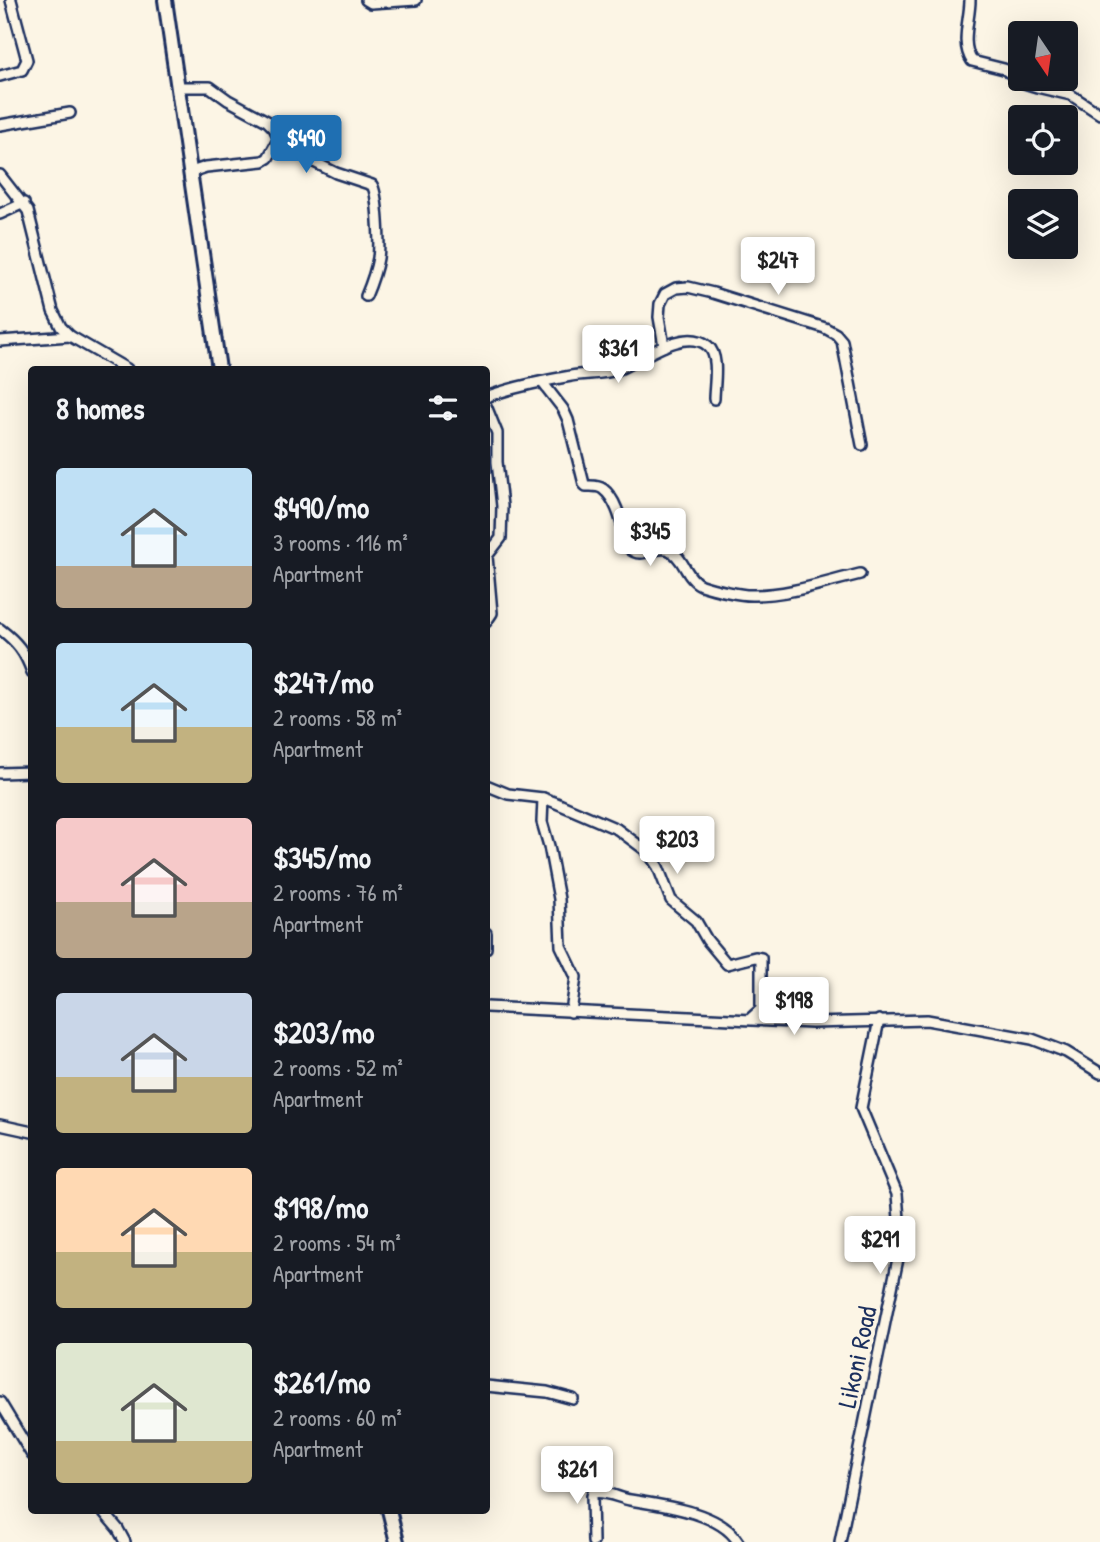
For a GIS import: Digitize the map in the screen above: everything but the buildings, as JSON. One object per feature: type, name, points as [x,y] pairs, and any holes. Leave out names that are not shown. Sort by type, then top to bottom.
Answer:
[{"type":"street","points":[[0,76],[22,70],[27,60],[10,0]]},
{"type":"street","points":[[165,0],[219,366]]},
{"type":"street","points":[[366,0],[371,3],[415,0]]},
{"type":"street","points":[[970,0],[965,41],[972,61],[1004,69],[1024,83],[1071,95],[1100,114]]},
{"type":"street","points":[[178,87],[210,87],[267,121],[279,138],[310,160],[336,173],[372,185],[375,189],[378,251],[366,296]]},
{"type":"street","points":[[0,125],[71,113]]},
{"type":"street","points":[[191,172],[206,167],[263,161],[268,158],[279,138]]},
{"type":"street","points":[[0,174],[24,203],[53,311],[61,327],[70,336],[122,366]]},
{"type":"street","points":[[0,214],[24,203]]},
{"type":"street","points":[[664,346],[659,317],[660,304],[665,294],[676,288],[688,287],[713,293],[825,328],[842,341],[862,445]]},
{"type":"street","points":[[0,341],[70,336]]},
{"type":"street","points":[[490,396],[572,376],[611,372],[664,346],[691,341],[708,345],[712,350],[715,361],[714,399]]},
{"type":"street","points":[[542,382],[564,409],[584,484],[604,490],[613,503],[629,548],[633,552],[640,554],[664,549],[677,556],[692,579],[700,584],[753,596],[860,574]]},
{"type":"street","points":[[490,416],[497,433],[502,506],[500,538],[490,552]]},
{"type":"street","points":[[490,590],[490,615]]},
{"type":"street","points":[[0,629],[13,638],[23,650],[28,662]]},
{"type":"street","points":[[0,773],[28,772]]},
{"type":"street","points":[[490,786],[508,793],[543,798],[617,829],[648,852],[658,867],[671,900],[696,921],[707,940],[727,964],[761,958],[761,1009],[751,1018]]},
{"type":"street","points":[[543,798],[542,822],[559,899],[561,946],[576,977],[571,1012]]},
{"type":"street","points":[[490,1007],[812,1023],[927,1020],[1032,1039],[1066,1052],[1100,1073]]},
{"type":"street","name":"Likoni Road","points":[[840,1542],[901,1244],[897,1194],[861,1108],[879,1020]]},
{"type":"street","points":[[0,1125],[28,1131]]},
{"type":"street","points":[[490,1386],[547,1392],[573,1399]]},
{"type":"street","points":[[0,1402],[28,1448]]},
{"type":"street","points":[[593,1542],[592,1496],[593,1493],[600,1492],[629,1500],[660,1504],[712,1521],[732,1532],[738,1542]]},
{"type":"street","points":[[106,1514],[125,1542]]},
{"type":"street","points":[[390,1514],[397,1542]]}]
